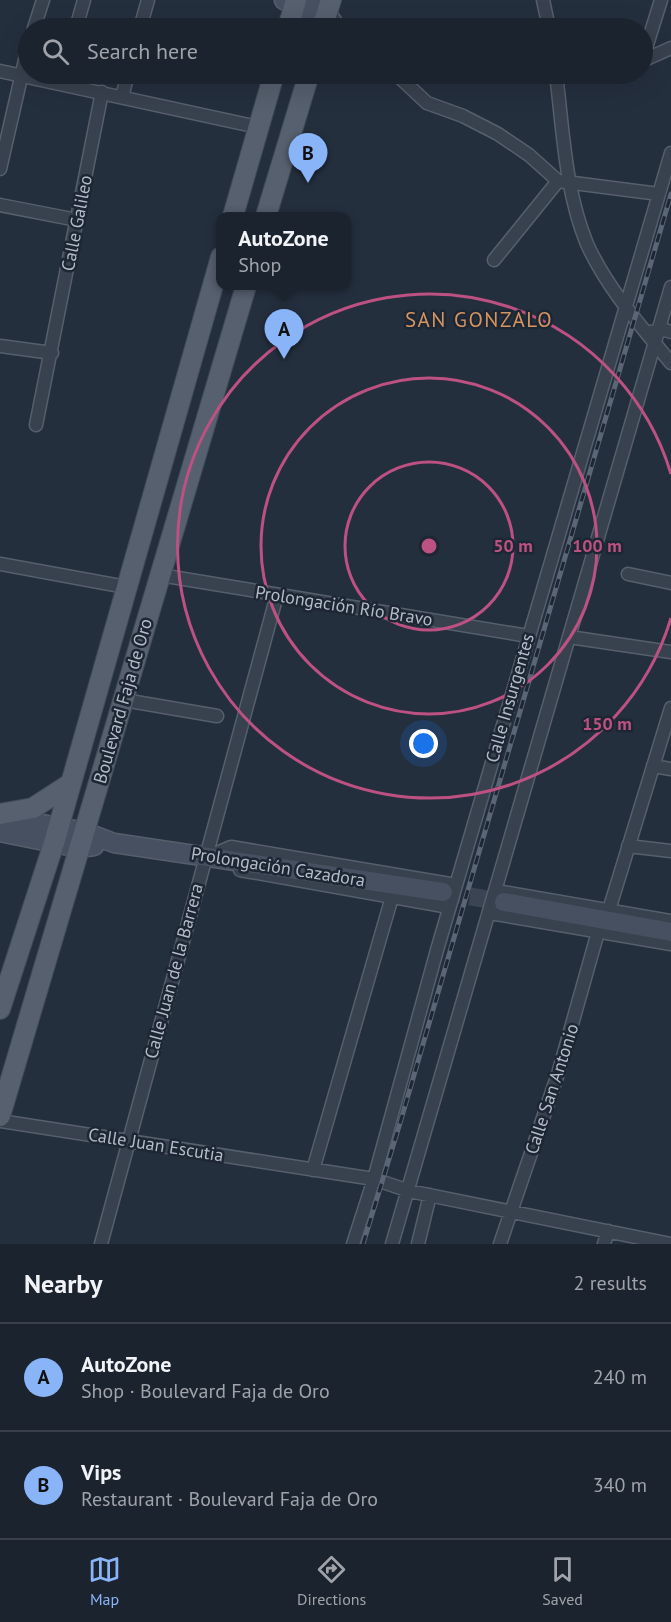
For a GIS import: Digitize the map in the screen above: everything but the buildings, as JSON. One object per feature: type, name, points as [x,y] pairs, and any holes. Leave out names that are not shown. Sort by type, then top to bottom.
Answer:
[{"type":"main road","points":[[233,212],[271,84]]},
{"type":"main road","points":[[267,212],[306,84]]},
{"type":"main road","name":"Boulevard Faja de Oro","points":[[0,1009],[56,835],[216,274]]},
{"type":"main road","name":"Boulevard Faja de Oro","points":[[0,1119],[244,290]]},
{"type":"main road","points":[[209,298],[223,304],[239,306]]},
{"type":"main road","points":[[0,815],[33,808],[59,794],[70,784]]},
{"type":"street","points":[[37,18],[43,0]]},
{"type":"street","points":[[79,18],[84,0]]},
{"type":"street","points":[[143,18],[148,0]]},
{"type":"street","points":[[543,0],[547,18]]},
{"type":"street","points":[[653,26],[661,0]]},
{"type":"street","points":[[653,56],[671,48]]},
{"type":"street","points":[[0,71],[18,74]]},
{"type":"street","points":[[0,169],[19,84]]},
{"type":"street","points":[[79,84],[122,97],[258,127]]},
{"type":"street","points":[[122,97],[125,84]]},
{"type":"street","points":[[407,84],[427,103],[463,116],[498,134],[564,182],[659,194]]},
{"type":"street","points":[[557,84],[564,182],[587,243],[606,279],[626,307],[658,334],[671,363]]},
{"type":"street","name":"Calle Galileo","points":[[36,425],[102,92]]},
{"type":"street","name":"Calle Insurgentes","points":[[353,1244],[374,1179],[449,894],[671,153]]},
{"type":"street","points":[[494,260],[564,182]]},
{"type":"street","points":[[0,205],[77,220]]},
{"type":"street","points":[[392,1244],[497,902],[569,637],[671,287]]},
{"type":"street","points":[[0,346],[52,353]]},
{"type":"street","points":[[0,564],[126,587]]},
{"type":"street","points":[[628,574],[671,583]]},
{"type":"street","name":"Prolongación Río Bravo","points":[[160,575],[528,636]]},
{"type":"street","name":"Calle Juan de la Barrera","points":[[101,1244],[209,856],[276,595]]},
{"type":"street","points":[[569,637],[671,652]]},
{"type":"street","points":[[124,700],[217,716]]},
{"type":"street","points":[[609,910],[671,708]]},
{"type":"street","points":[[653,766],[671,769]]},
{"type":"street","points":[[0,815],[56,835]]},
{"type":"street","points":[[0,832],[56,835]]},
{"type":"street","name":"Prolongación Cazadora","points":[[56,835],[209,856],[449,894]]},
{"type":"street","points":[[628,846],[671,851]]},
{"type":"street","points":[[209,856],[227,868],[392,897],[449,894]]},
{"type":"street","points":[[313,1170],[368,988],[392,897]]},
{"type":"street","points":[[497,902],[609,910],[671,921]]},
{"type":"street","points":[[497,902],[598,932],[671,944]]},
{"type":"street","points":[[497,902],[671,932]]},
{"type":"street","name":"Calle San Antonio","points":[[500,1244],[558,1074],[598,932]]},
{"type":"street","name":"Calle Juan Escutia","points":[[0,1119],[374,1179],[409,1191],[670,1244]]},
{"type":"street","points":[[418,1244],[430,1195]]},
{"type":"street","points":[[604,1244],[608,1231]]},
{"type":"tunnel","points":[[443,892],[504,902]]},
{"type":"railway","points":[[363,1244],[671,194]]},
{"type":"place","name":"Vips","points":[[308,183]]},
{"type":"place","name":"AutoZone","points":[[284,359]]},
{"type":"district","name":"SAN GONZALO","points":[[479,320]]}]
